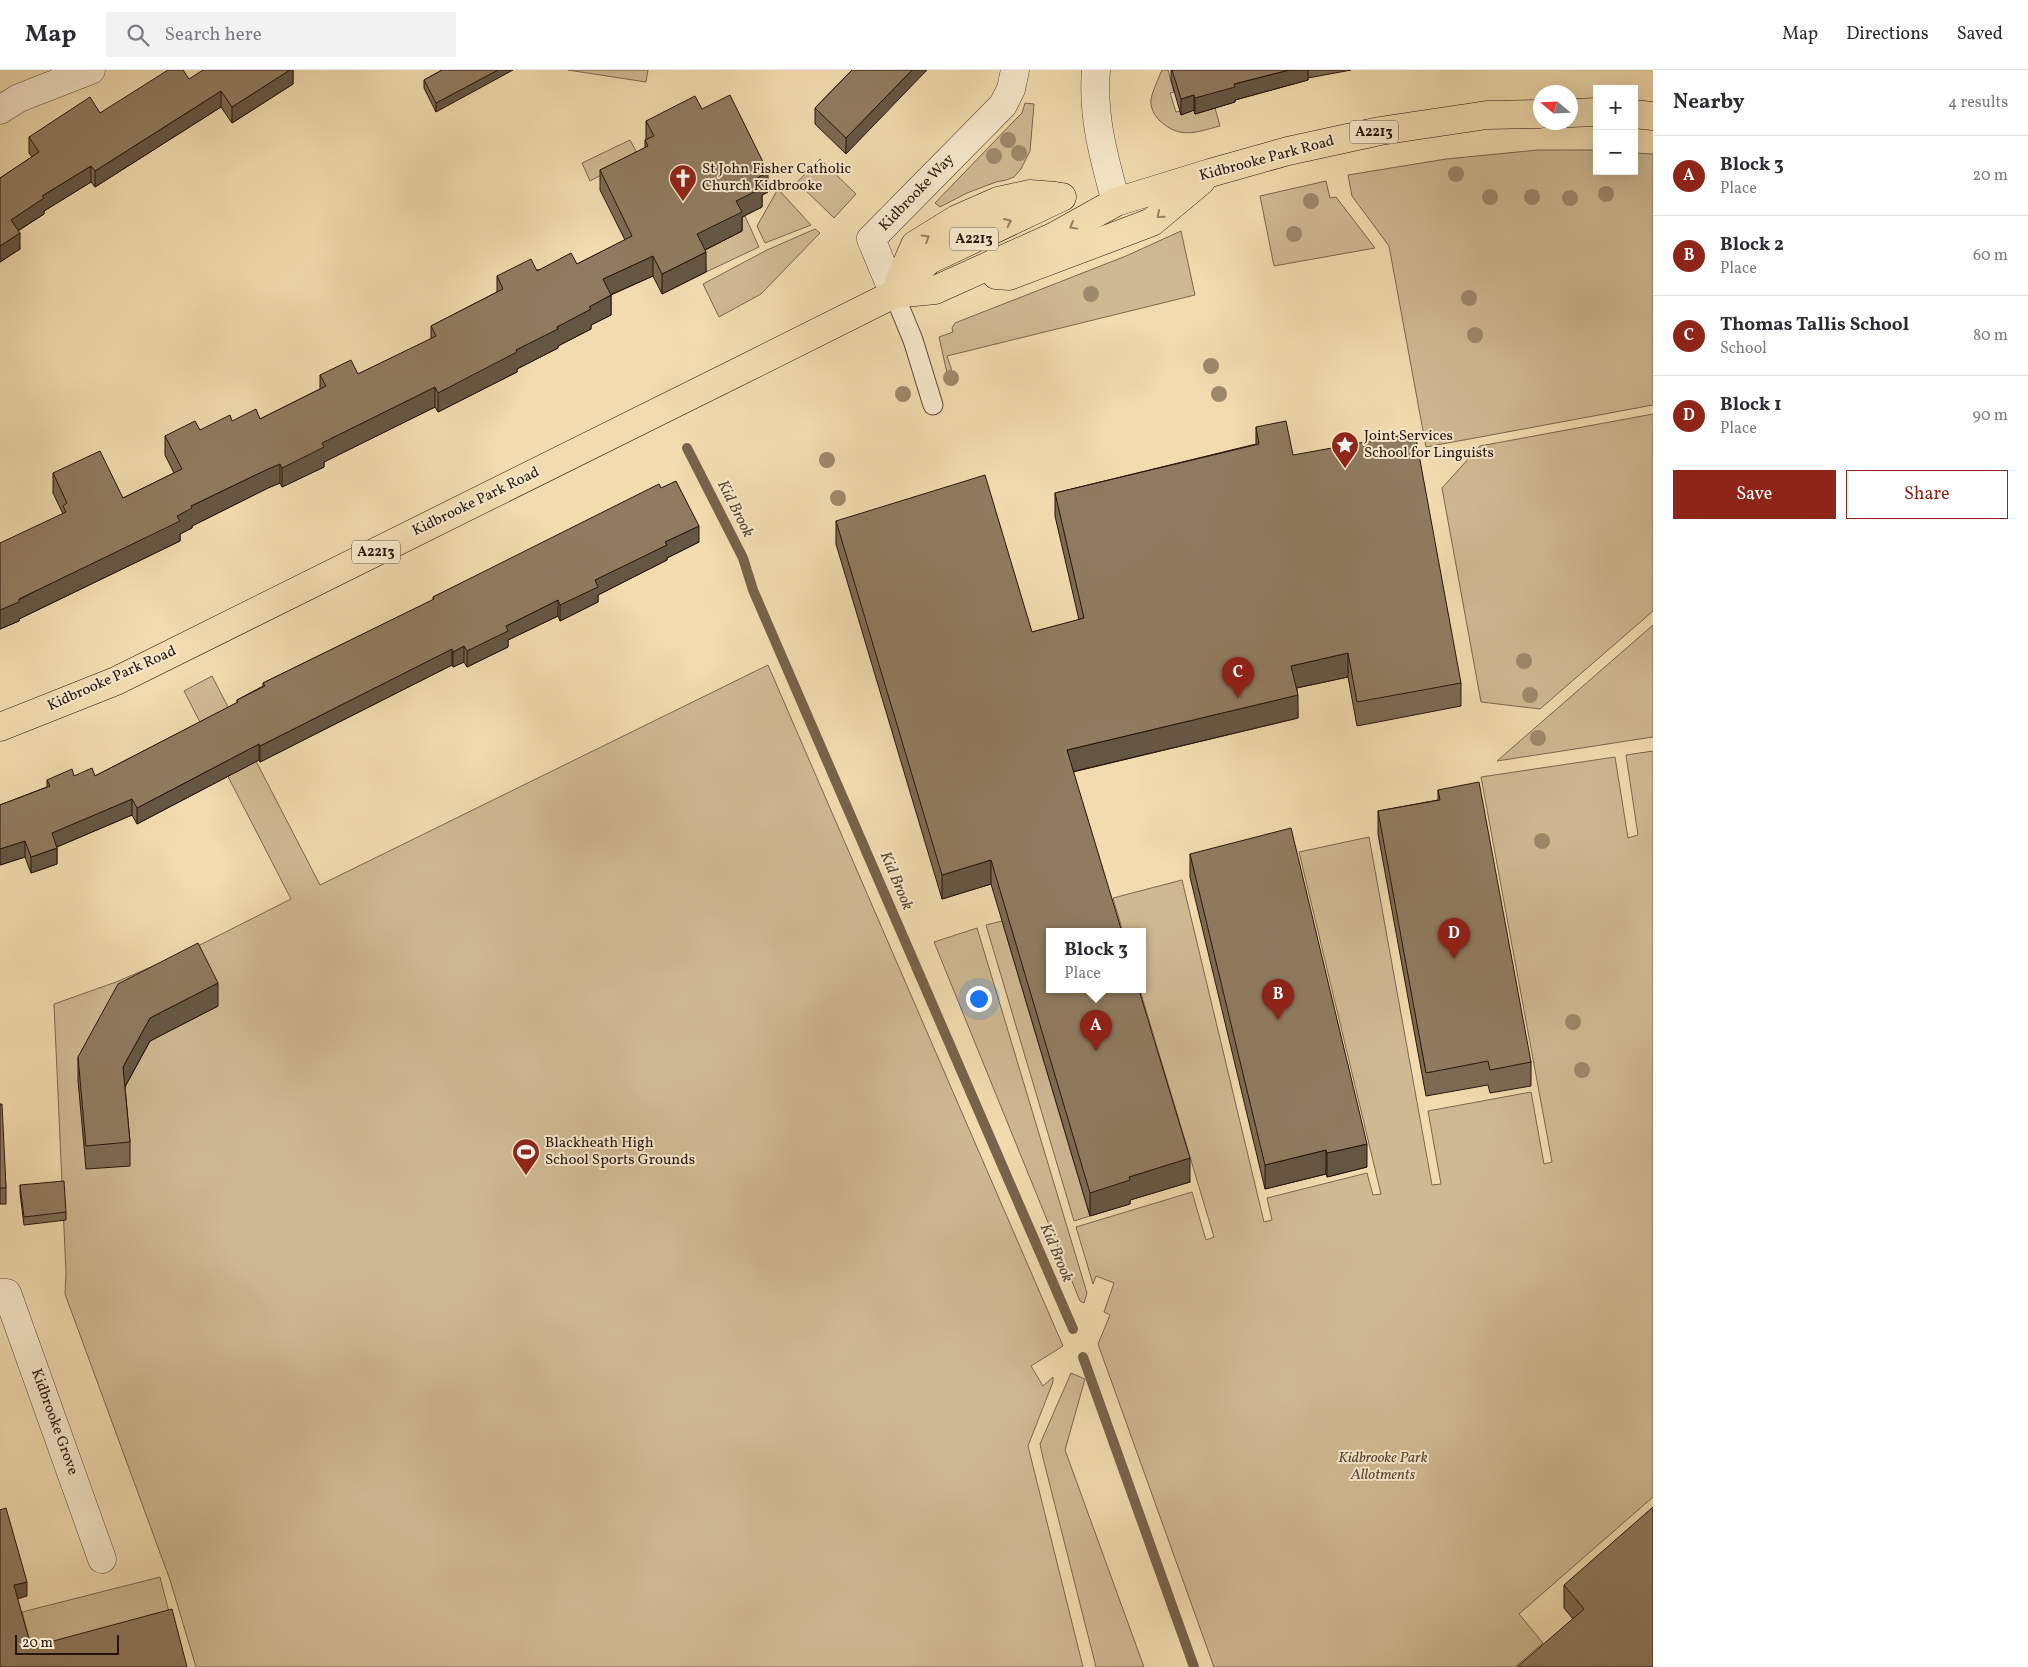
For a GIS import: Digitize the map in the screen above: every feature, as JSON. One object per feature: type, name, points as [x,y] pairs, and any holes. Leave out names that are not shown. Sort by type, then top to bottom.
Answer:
[{"type":"main road","points":[[1578,113],[1593,112]]},
{"type":"main road","name":"Kidbrooke Park Road","points":[[894,294],[935,290],[1055,236],[1116,202],[1288,151],[1380,130],[1488,115],[1533,114]]},
{"type":"main road","points":[[1638,114],[1653,116]]},
{"type":"main road","points":[[970,273],[1009,276],[1152,222],[1210,173]]},
{"type":"main road","name":"Kidbrooke Park Road","points":[[0,728],[116,681],[894,294],[929,260],[1062,197],[1116,202]]},
{"type":"street","points":[[0,110],[19,98],[91,70]]},
{"type":"street","name":"Kidbrooke Way","points":[[894,294],[871,239],[1003,105],[1011,89],[1015,70]]},
{"type":"street","points":[[1096,70],[1094,103],[1100,144],[1116,202]]},
{"type":"street","name":"Kidbrooke Grove","points":[[0,1293],[7,1293],[102,1559]]},
{"type":"lane","points":[[894,294],[913,340],[933,405]]},
{"type":"green space","points":[[568,70],[648,70],[646,82]]},
{"type":"green space","points":[[1162,70],[1168,70],[1174,92],[1170,93],[1176,112],[1180,111],[1181,114],[1194,110],[1195,114],[1215,108],[1220,126],[1188,133],[1174,130],[1159,120],[1153,111],[1151,99]]},
{"type":"green space","points":[[1025,103],[1034,104],[1030,151],[1021,169],[1014,177],[967,193],[940,207],[935,203],[1022,113]]},
{"type":"green space","points":[[630,140],[638,155],[590,181],[582,163]]},
{"type":"green space","points":[[1538,150],[1593,150],[1593,175],[1638,175],[1638,153],[1653,154],[1653,405],[1426,447],[1389,246],[1352,196],[1348,175],[1446,159]]},
{"type":"green space","points":[[820,159],[856,194],[834,218],[797,182]]},
{"type":"green space","points":[[1326,181],[1330,198],[1336,197],[1375,248],[1274,266],[1260,196]]},
{"type":"green space","points":[[778,189],[811,225],[765,243],[757,226]]},
{"type":"green space","points":[[745,216],[759,247],[706,272],[697,254],[742,231],[736,220]]},
{"type":"green space","points":[[815,229],[820,233],[761,294],[719,317],[703,284],[767,250]]},
{"type":"green space","points":[[1181,231],[1195,295],[947,356],[955,380],[949,382],[939,337],[953,332],[952,328],[955,323],[1126,256]]},
{"type":"green space","points":[[1653,414],[1653,611],[1540,709],[1481,702],[1442,488],[1480,446]]},
{"type":"green space","points":[[1653,625],[1653,737],[1497,761]]},
{"type":"green space","name":"Blackheath High School Sports Grounds","points":[[768,665],[1063,1346],[1031,1366],[1043,1386],[1053,1377],[1053,1382],[1028,1446],[1083,1667],[196,1667],[170,1580],[65,1294],[66,1273],[54,1004],[116,982],[188,951],[291,899],[184,691],[212,676],[320,885]]},
{"type":"green space","name":"Kidbrooke Park Allotments","points":[[1653,751],[1653,1497],[1519,1614],[1543,1643],[1515,1667],[1214,1667],[1098,1344],[1110,1315],[1104,1312],[1114,1283],[1096,1276],[1093,1284],[1076,1227],[1192,1192],[1206,1240],[1214,1237],[1141,993],[1146,993],[1146,928],[1122,928],[1113,898],[1182,880],[1264,1222],[1272,1220],[1267,1198],[1367,1173],[1373,1195],[1381,1194],[1299,852],[1369,837],[1432,1185],[1441,1184],[1428,1111],[1531,1092],[1544,1164],[1552,1162],[1481,777],[1615,757],[1628,838],[1638,835],[1626,755]]},
{"type":"green space","points":[[1002,921],[1090,1216],[1074,1221],[986,925]]},
{"type":"green space","points":[[977,928],[1087,1293],[1084,1303],[1080,1301],[934,942]]},
{"type":"green space","points":[[1071,1373],[1085,1379],[1065,1450],[1144,1667],[1096,1667],[1043,1458],[1040,1444]]},
{"type":"green space","points":[[160,1577],[172,1624],[37,1667],[22,1612]]},
{"type":"building","points":[[168,70],[183,70],[189,79],[203,70],[290,70],[232,107],[221,91],[95,171],[91,166],[42,196],[44,198],[11,220],[20,233],[0,246],[0,178],[39,152],[29,137],[90,97],[100,113]]},
{"type":"building","points":[[442,70],[498,70],[436,103],[424,80]]},
{"type":"building","points":[[852,70],[912,70],[846,138],[815,108]]},
{"type":"building","points":[[1172,70],[1289,70],[1234,84],[1235,87],[1195,98],[1194,95],[1181,99]]},
{"type":"building","points":[[730,95],[768,172],[757,178],[762,188],[736,201],[742,212],[697,234],[706,252],[662,274],[653,256],[603,279],[611,295],[589,307],[591,309],[557,327],[558,329],[516,350],[517,352],[438,393],[435,387],[322,443],[324,447],[282,468],[280,464],[268,469],[191,506],[192,508],[177,516],[180,521],[0,610],[0,543],[66,512],[63,506],[67,503],[53,473],[100,451],[123,498],[182,469],[165,436],[195,421],[200,430],[230,415],[232,421],[256,409],[260,419],[326,386],[320,375],[351,360],[358,374],[436,336],[431,326],[503,289],[497,276],[531,259],[537,271],[571,253],[577,264],[632,236],[600,170],[648,146],[645,140],[654,136],[646,121],[695,96],[702,109]]},
{"type":"building","points":[[1286,421],[1293,455],[1415,433],[1461,683],[1357,702],[1348,653],[1291,666],[1298,695],[1067,750],[1121,928],[1046,928],[1046,993],[1140,993],[1190,1158],[1129,1177],[1130,1180],[1090,1193],[991,860],[942,875],[836,521],[985,475],[1032,632],[1084,618],[1055,493],[1259,444],[1256,427]]},
{"type":"building","points":[[676,481],[699,526],[665,542],[667,545],[595,580],[598,587],[560,605],[558,600],[506,626],[508,631],[467,651],[464,646],[453,652],[452,649],[260,746],[259,744],[137,808],[132,799],[52,833],[57,848],[31,857],[25,841],[0,849],[0,805],[50,786],[47,780],[72,769],[74,776],[92,768],[95,776],[238,702],[237,700],[265,686],[263,683],[434,599],[433,597],[659,484],[661,488]]},
{"type":"building","points":[[1479,782],[1531,1062],[1490,1070],[1488,1061],[1426,1073],[1378,811],[1440,800],[1438,790]]},
{"type":"building","points":[[1291,828],[1367,1144],[1327,1153],[1326,1150],[1265,1165],[1190,854]]},
{"type":"building","points":[[198,943],[218,983],[150,1018],[123,1067],[130,1142],[86,1146],[78,1057],[118,984]]},
{"type":"building","points":[[0,1104],[2,1104],[6,1188],[0,1188]]},
{"type":"building","points":[[64,1181],[66,1212],[24,1217],[20,1185]]},
{"type":"building","points":[[1653,1507],[1653,1667],[1517,1667],[1584,1609],[1564,1585]]},
{"type":"building","points":[[6,1508],[27,1582],[14,1585],[31,1647],[172,1609],[187,1667],[0,1667],[0,1510]]},
{"type":"waterway","name":"Kid Brook","points":[[687,448],[743,558],[753,590],[1073,1329]]},
{"type":"waterway","name":"Kid Brook","points":[[1083,1357],[1194,1667]]},
{"type":"place","name":"St John Fisher Catholic Church Kidbrooke","points":[[683,202]]},
{"type":"place","name":"Joint Services School for Linguists","points":[[1345,469]]},
{"type":"place","name":"Thomas Tallis School","points":[[1238,698]]},
{"type":"place","name":"Block 1","points":[[1454,959]]},
{"type":"place","name":"Block 2","points":[[1278,1020]]},
{"type":"place","name":"Block 3","points":[[1096,1051]]},
{"type":"place","name":"Blackheath High School Sports Grounds","points":[[526,1176]]}]
